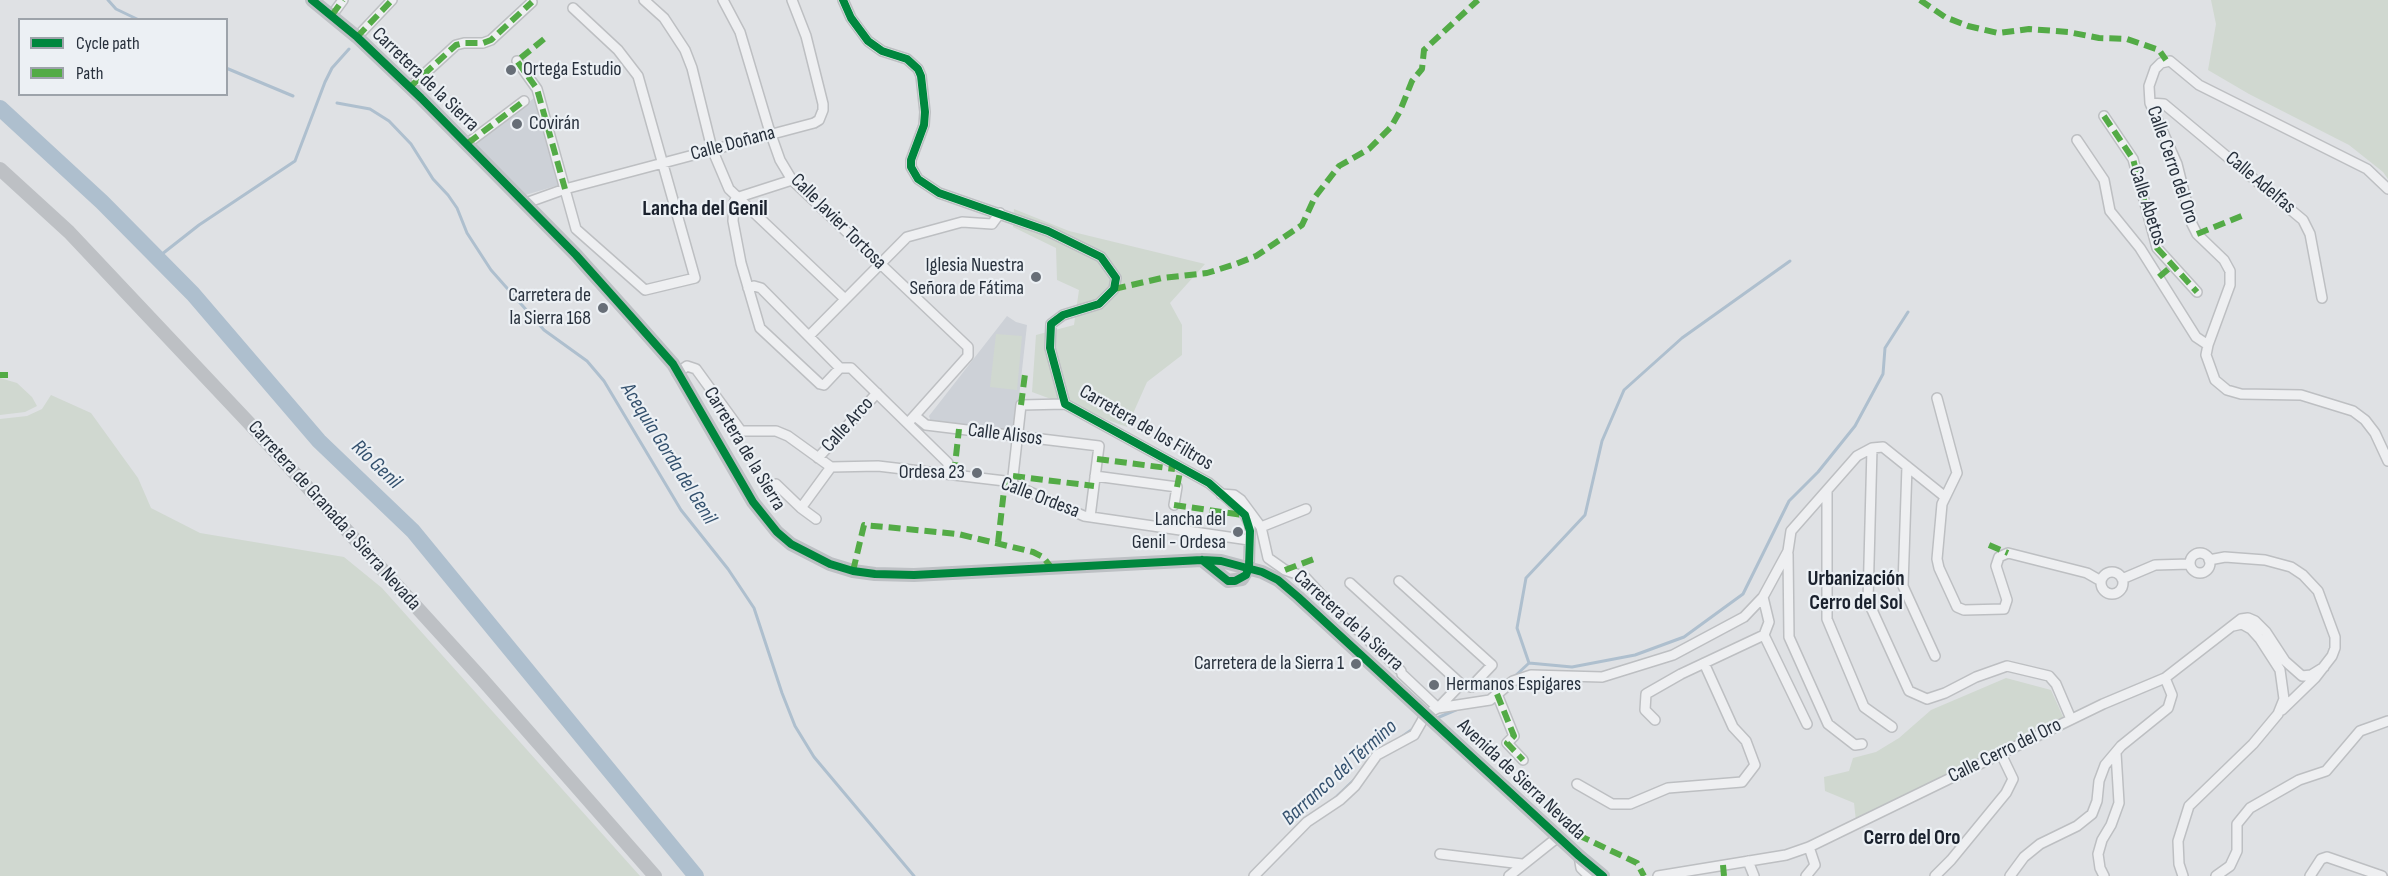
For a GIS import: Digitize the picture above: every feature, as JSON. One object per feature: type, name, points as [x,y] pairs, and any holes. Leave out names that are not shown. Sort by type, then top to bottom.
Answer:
[{"type":"street","name":"Carretera de la Sierra","points":[[312,0],[357,37],[468,143],[576,255],[673,364],[766,520],[791,544],[830,564],[875,574],[914,575],[1202,560],[1221,561],[1249,567],[1278,580],[1432,711]]},
{"type":"street","points":[[332,15],[343,0]]},
{"type":"street","points":[[357,37],[392,0]]},
{"type":"street","points":[[644,0],[664,18],[685,50],[692,68],[712,149],[721,175],[736,198],[844,299]]},
{"type":"street","name":"Calle Javier Tortosa","points":[[723,0],[740,32],[780,160],[792,180],[968,347],[969,351],[912,419]]},
{"type":"street","name":"Calle Doñana","points":[[526,203],[565,189],[819,120],[823,110],[806,36],[792,0]]},
{"type":"street","name":"Carretera de los Filtros","points":[[843,0],[859,30],[868,41],[882,51],[907,59],[918,69],[921,76],[925,112],[921,135],[912,154],[911,167],[914,174],[926,186],[939,193],[1048,231],[1101,257],[1116,278],[1114,289],[1099,304],[1063,315],[1051,324],[1050,348],[1065,404],[1209,483],[1245,515],[1250,525],[1249,567]]},
{"type":"street","points":[[410,87],[456,45],[483,43],[491,40],[532,2]]},
{"type":"street","points":[[517,61],[565,189],[576,229],[645,290],[695,278],[638,75],[618,50],[573,8]]},
{"type":"street","name":"Calle Cerro del Oro","points":[[2388,189],[2367,169],[2199,85],[2170,61],[2161,63],[2155,69],[2149,86],[2150,103],[2177,164],[2194,230],[2224,260],[2230,271],[2230,285],[2206,355],[2215,380],[2227,390],[2249,395],[2301,395],[2345,407],[2359,414],[2369,424],[2388,461]]},
{"type":"street","name":"Carretera de la Sierra","points":[[382,62],[385,69],[669,368],[677,373]]},
{"type":"street","points":[[468,143],[530,95]]},
{"type":"street","name":"Calle Adelfas","points":[[2150,103],[2164,105],[2303,220],[2310,234],[2322,298]]},
{"type":"street","name":"Calle Abetos","points":[[2104,116],[2133,159],[2157,248],[2197,292]]},
{"type":"street","name":"Calle Abetos","points":[[2077,140],[2104,180],[2110,210],[2159,277],[2196,337],[2208,345]]},
{"type":"street","name":"Carretera de Granada a Sierra Nevada","points":[[0,168],[69,232],[249,423],[490,688],[655,876]]},
{"type":"street","points":[[490,178],[526,203],[529,212],[546,231],[553,244]]},
{"type":"street","points":[[736,198],[792,180]]},
{"type":"street","points":[[736,198],[733,221],[741,263],[760,328],[820,384],[824,385],[840,368]]},
{"type":"street","points":[[809,336],[907,237],[962,222],[992,224],[1000,213]]},
{"type":"street","name":"Calle Abetos","points":[[2159,277],[2173,265]]},
{"type":"street","points":[[748,288],[754,286],[761,288],[840,368],[851,368],[877,393],[912,419],[948,464],[948,473]]},
{"type":"street","points":[[677,373],[687,366],[696,369],[741,431],[776,431],[801,444],[831,467],[801,508]]},
{"type":"street","name":"Calle Arco","points":[[818,458],[877,393]]},
{"type":"street","points":[[1936,398],[1956,469],[1955,480],[1944,496],[1941,509],[1938,564],[1955,603],[1960,609],[2001,610],[2006,607],[2007,600],[1996,566],[1999,557],[2008,553],[2087,573],[2101,581]]},
{"type":"street","points":[[1012,485],[1021,405],[1065,404]]},
{"type":"street","name":"Calle Alisos","points":[[912,419],[926,425],[1099,446],[1095,476]]},
{"type":"street","points":[[1862,744],[1855,745],[1828,724],[1789,637],[1788,551],[1791,531],[1857,456],[1872,448],[1883,447],[1944,496]]},
{"type":"street","points":[[1872,448],[1868,601],[1909,691],[1927,699],[2007,666],[2049,676],[2056,684],[2071,719]]},
{"type":"street","name":"Calle Ordesa","points":[[831,467],[878,466],[1005,481],[1090,517],[1249,540]]},
{"type":"street","points":[[1906,466],[1903,586],[1935,656]]},
{"type":"street","points":[[1090,517],[1095,476],[1177,487],[1174,506]]},
{"type":"street","points":[[776,484],[816,519]]},
{"type":"street","points":[[1827,490],[1827,619],[1864,707],[1892,728]]},
{"type":"street","points":[[1221,494],[1234,495],[1241,500],[1261,527],[1268,558],[1285,570],[1305,577],[1401,672],[1432,711]]},
{"type":"street","points":[[1261,527],[1306,509]]},
{"type":"street","points":[[1432,711],[1490,700],[1514,681],[1531,675],[1602,677],[1672,655],[1744,617],[1763,597],[1788,551]]},
{"type":"street","points":[[2190,564],[2192,558],[2200,553],[2209,560]]},
{"type":"street","points":[[2183,876],[2179,864],[2178,841],[2189,806],[2306,688],[2335,648],[2335,637],[2318,591],[2292,567],[2265,560],[2225,557],[2209,560]]},
{"type":"street","points":[[2190,564],[2196,572],[2202,572],[2207,569],[2209,560]]},
{"type":"street","points":[[2122,579],[2155,565],[2190,564]]},
{"type":"street","points":[[2111,572],[2118,573],[2122,579],[2121,589],[2115,593],[2104,591],[2101,581],[2104,575],[2111,572]]},
{"type":"street","points":[[1350,583],[1461,684],[1471,687],[1492,665],[1399,580]]},
{"type":"street","points":[[1655,720],[1645,710],[1646,694],[1764,635],[1769,622],[1763,597]]},
{"type":"street","points":[[2231,627],[2241,619],[2248,618],[2254,621],[2266,632],[2285,661],[2302,676],[2306,688]]},
{"type":"street","points":[[2231,627],[2242,624],[2260,639],[2280,670],[2284,699],[2278,714]]},
{"type":"street","name":"Calle Cerro del Oro","points":[[1658,876],[1682,874],[1786,855],[1809,847],[2071,719],[2165,678],[2231,627]]},
{"type":"street","points":[[1764,635],[1807,724]]},
{"type":"street","points":[[1577,784],[1612,804],[1630,804],[1668,788],[1742,782],[1755,765],[1746,741],[1733,727],[1704,663]]},
{"type":"street","points":[[2302,676],[2311,675],[2324,666]]},
{"type":"street","points":[[2010,876],[2024,857],[2040,844],[2077,826],[2092,814],[2105,765],[2121,746],[2168,708],[2172,695],[2165,678]]},
{"type":"street","points":[[1254,876],[1307,822],[1340,801],[1355,786],[1377,755],[1414,735],[1432,711],[1461,684]]},
{"type":"street","points":[[2283,684],[2295,690],[2306,688]]},
{"type":"street","points":[[1497,694],[1514,736],[1507,743],[1523,760]]},
{"type":"street","name":"Avenida de Sierra Nevada","points":[[1432,711],[1596,874],[1614,876]]},
{"type":"street","points":[[2216,876],[2230,866],[2236,851],[2237,824],[2250,808],[2290,784],[2326,771],[2360,731],[2388,721]]},
{"type":"street","points":[[2104,876],[2098,854],[2119,803],[2116,753]]},
{"type":"street","points":[[1935,876],[2006,794],[2013,779],[2001,754]]},
{"type":"street","points":[[1509,876],[1558,837]]},
{"type":"street","points":[[1806,876],[1815,865],[1809,847]]},
{"type":"street","points":[[1440,854],[1522,864]]},
{"type":"street","points":[[2310,876],[2321,859],[2327,857],[2382,876]]},
{"type":"street","points":[[1748,861],[1754,876]]},
{"type":"street","points":[[1723,865],[1724,876]]},
{"type":"shaded area","points":[[2211,0],[2388,0],[2388,179],[2383,172],[2349,145],[2249,94],[2208,70],[2216,24]]},
{"type":"shaded area","points":[[534,98],[559,185],[522,196],[472,146]]},
{"type":"shaded area","points":[[1014,209],[1069,231],[1205,264],[1170,303],[1182,325],[1182,355],[1147,382],[1127,427],[1032,392],[1036,335],[1074,325],[1079,290],[1057,280],[1056,248],[1013,227]]},
{"type":"shaded area","points":[[1007,316],[1027,325],[1015,433],[931,422],[929,416]]},
{"type":"shaded area","points":[[996,334],[1022,336],[1017,390],[990,387]]},
{"type":"shaded area","points":[[0,378],[17,383],[32,397],[37,406],[25,412],[0,415]]},
{"type":"shaded area","points":[[51,395],[91,413],[138,478],[151,508],[200,533],[344,557],[382,588],[640,876],[0,876],[0,419],[27,416],[42,409]]},
{"type":"shaded area","points":[[2006,678],[2051,690],[2064,719],[1856,821],[1854,803],[1825,791],[1824,777],[1849,771],[1853,758],[1876,752],[1899,738],[1931,710]]},
{"type":"waterway","name":"Acequia Gorda del Genil","points":[[108,0],[116,9],[135,18]]},
{"type":"waterway","points":[[157,258],[199,225],[295,161],[325,82],[332,68],[349,49]]},
{"type":"waterway","name":"Acequia Gorda del Genil","points":[[228,69],[293,96]]},
{"type":"waterway","name":"Acequia Gorda del Genil","points":[[337,103],[370,109],[389,121],[411,144],[433,179],[457,208],[467,233],[491,270],[544,330],[587,361],[604,381],[681,510],[728,569],[754,608],[795,726],[814,757],[914,876]]},
{"type":"waterway","name":"Río Genil","points":[[0,108],[102,202],[193,294],[319,441],[413,531],[696,876]]},
{"type":"waterway","points":[[1529,663],[1517,628],[1526,578],[1585,515],[1602,441],[1624,390],[1682,338],[1790,261]]},
{"type":"waterway","name":"Barranco del Término","points":[[1513,678],[1529,663],[1572,667],[1635,655],[1684,637],[1743,594],[1789,501],[1818,472],[1855,426],[1883,374],[1885,348],[1908,312]]},
{"type":"waterway","name":"Barranco del Término","points":[[1437,718],[1458,709]]},
{"type":"waterway","name":"Barranco del Término","points":[[1400,738],[1417,726]]},
{"type":"waterway","name":"Barranco del Término","points":[[1332,801],[1356,778]]},
{"type":"marked path","points":[[332,15],[343,0]]},
{"type":"marked path","points":[[357,37],[392,0]]},
{"type":"marked path","points":[[1114,289],[1162,278],[1207,273],[1236,264],[1256,256],[1302,225],[1315,197],[1339,166],[1369,149],[1391,127],[1412,81],[1422,69],[1424,50],[1478,0]]},
{"type":"marked path","points":[[1920,0],[1945,17],[1968,26],[1998,33],[2029,29],[2068,32],[2099,38],[2127,39],[2159,50],[2166,60]]},
{"type":"marked path","points":[[410,87],[456,45],[483,43],[491,40],[532,2]]},
{"type":"marked path","points":[[544,39],[517,61],[537,89],[565,189]]},
{"type":"marked path","points":[[468,143],[524,101]]},
{"type":"marked path","points":[[2104,116],[2133,159],[2157,248],[2197,292]]},
{"type":"marked path","points":[[2197,234],[2244,215]]},
{"type":"marked path","points":[[2159,277],[2173,265]]},
{"type":"marked path","points":[[1021,405],[1025,374]]},
{"type":"marked path","points":[[0,375],[8,375]]},
{"type":"marked path","points":[[954,474],[959,429]]},
{"type":"marked path","points":[[1097,459],[1175,469]]},
{"type":"marked path","points":[[1177,487],[1181,467]]},
{"type":"marked path","points":[[1013,476],[1094,486]]},
{"type":"marked path","points":[[998,543],[1005,481]]},
{"type":"marked path","points":[[1174,505],[1243,515]]},
{"type":"marked path","points":[[853,571],[864,525],[958,534],[1033,552],[1043,557],[1051,567]]},
{"type":"marked path","points":[[1989,545],[2008,553]]},
{"type":"marked path","points":[[1285,570],[1314,559]]},
{"type":"marked path","points":[[1497,694],[1514,736],[1507,743],[1523,760]]},
{"type":"marked path","points":[[1578,835],[1637,863],[1644,876]]},
{"type":"marked path","points":[[1723,865],[1724,876]]},
{"type":"cycle path","points":[[312,0],[357,37],[421,98],[576,255],[673,364],[753,502],[777,532],[791,544],[830,564],[853,571],[875,574],[914,575],[1202,560],[1221,561],[1262,572],[1278,580],[1298,597],[1603,876]]},
{"type":"cycle path","points":[[843,0],[851,18],[868,41],[882,51],[907,59],[918,69],[921,76],[924,125],[911,160],[911,167],[918,179],[939,193],[1048,231],[1101,257],[1116,278],[1114,289],[1099,304],[1063,315],[1051,324],[1050,348],[1065,404],[1209,483],[1245,515],[1250,531],[1249,567],[1246,575],[1235,581],[1228,581],[1202,560]]},
{"type":"place","name":"Ortega Estudio","points":[[511,70]]},
{"type":"place","name":"Covirán","points":[[517,124]]},
{"type":"place","name":"Iglesia Nuestra Señora de Fátima","points":[[1036,277]]},
{"type":"place","name":"Carretera de la Sierra 168","points":[[603,308]]},
{"type":"place","name":"Ordesa 23","points":[[977,473]]},
{"type":"place","name":"Lancha del Genil - Ordesa","points":[[1238,532]]},
{"type":"place","name":"Carretera de la Sierra 1","points":[[1356,664]]},
{"type":"place","name":"Hermanos Espigares","points":[[1434,685]]},
{"type":"district","name":"Lancha del Genil","points":[[705,209]]},
{"type":"district","name":"Urbanización Cerro del Sol","points":[[1856,592]]},
{"type":"district","name":"Cerro del Oro","points":[[1912,839]]}]
